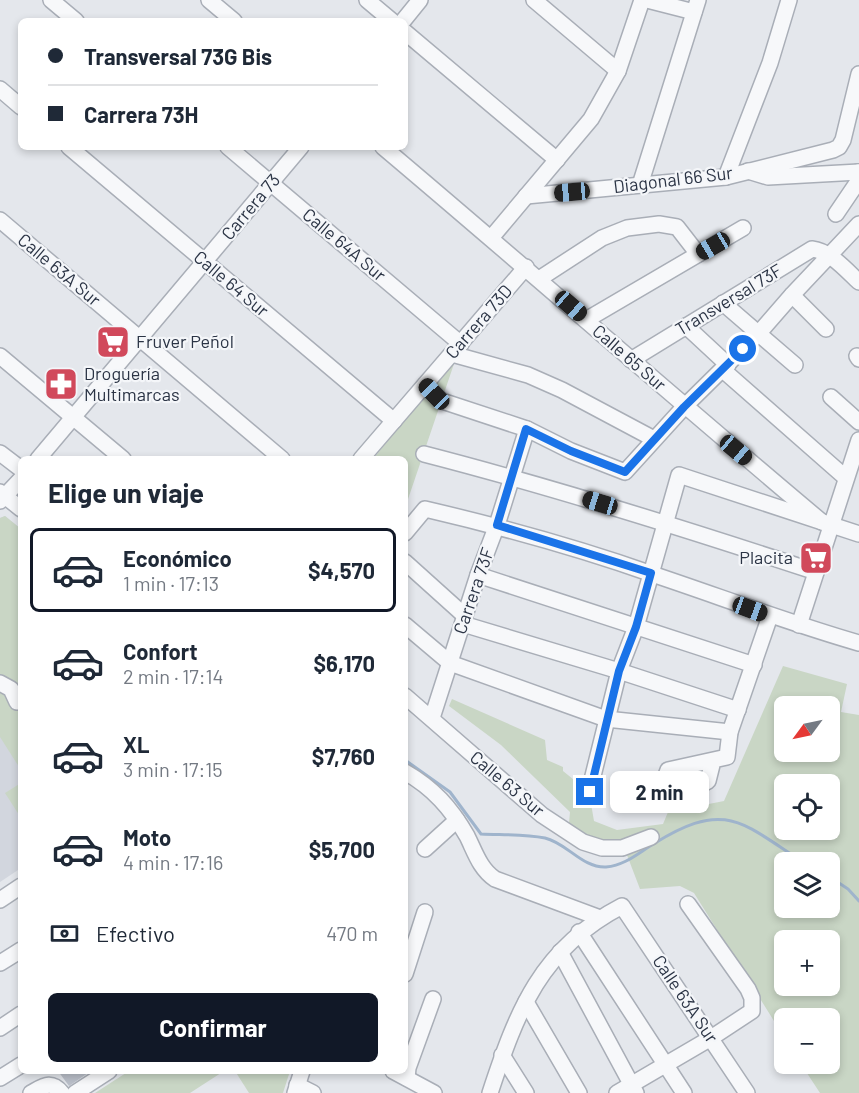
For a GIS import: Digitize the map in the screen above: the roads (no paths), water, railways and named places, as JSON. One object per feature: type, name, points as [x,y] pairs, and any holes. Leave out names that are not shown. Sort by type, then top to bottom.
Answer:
[{"type":"street","points":[[51,0],[72,18]]},
{"type":"street","points":[[209,0],[230,18]]},
{"type":"street","points":[[367,0],[388,18]]},
{"type":"street","points":[[405,18],[420,0]]},
{"type":"street","points":[[534,0],[618,71]]},
{"type":"street","points":[[491,238],[591,119],[618,71],[642,0]]},
{"type":"street","points":[[640,185],[696,6],[647,0]]},
{"type":"street","points":[[726,177],[770,63],[789,0]]},
{"type":"street","points":[[408,35],[556,160]]},
{"type":"street","name":"Diagonal 66 Sur","points":[[526,196],[726,177],[839,147],[859,74]]},
{"type":"street","points":[[0,89],[18,104]]},
{"type":"street","name":"Calle 64 Sur","points":[[73,150],[394,421]]},
{"type":"street","name":"Calle 64A Sur","points":[[232,150],[456,349]]},
{"type":"street","name":"Carrera 73","points":[[41,456],[298,150]]},
{"type":"street","name":"Calle 65 Sur","points":[[387,150],[526,267],[684,407],[826,524]]},
{"type":"street","name":"Diagonal 66 Sur","points":[[748,171],[768,177],[859,172]]},
{"type":"street","points":[[836,214],[857,183],[859,172]]},
{"type":"street","name":"Calle 63A Sur","points":[[0,220],[279,456]]},
{"type":"street","points":[[539,279],[602,238],[627,228],[659,224],[677,227],[698,254]]},
{"type":"street","points":[[425,385],[442,400],[526,429],[571,451],[625,472],[684,407],[758,334],[859,224]]},
{"type":"street","points":[[586,320],[743,228]]},
{"type":"street","name":"Transversal 73F","points":[[631,360],[813,249],[829,255]]},
{"type":"street","points":[[829,255],[859,282]]},
{"type":"street","name":"Carrera 73D","points":[[364,456],[526,267]]},
{"type":"street","points":[[792,295],[826,329]]},
{"type":"street","points":[[723,303],[795,365]]},
{"type":"street","points":[[686,326],[726,367],[846,478]]},
{"type":"street","points":[[456,349],[562,390],[654,439]]},
{"type":"street","points":[[0,356],[119,456]]},
{"type":"street","points":[[831,397],[859,422]]},
{"type":"street","name":"Carrera 73F","points":[[432,718],[478,575],[497,525],[526,429]]},
{"type":"street","points":[[799,625],[816,572],[826,524],[859,440]]},
{"type":"street","points":[[0,453],[18,467]]},
{"type":"street","points":[[424,454],[511,476],[667,523],[816,572]]},
{"type":"street","points":[[590,792],[619,671],[636,627],[679,475],[859,534]]},
{"type":"street","points":[[18,482],[2,496],[18,506]]},
{"type":"street","points":[[408,529],[425,509],[497,525],[651,573],[770,616],[858,638]]},
{"type":"street","points":[[408,565],[464,620],[738,711]]},
{"type":"street","points":[[478,575],[754,665]]},
{"type":"street","points":[[713,761],[727,757],[730,732],[770,616]]},
{"type":"street","points":[[408,628],[450,663],[606,719],[730,732]]},
{"type":"street","points":[[0,683],[10,689],[17,702]]},
{"type":"street","name":"Calle 63 Sur","points":[[408,698],[498,779],[542,814],[583,842],[602,848],[622,848],[651,837]]},
{"type":"street","points":[[408,774],[421,781],[443,800],[457,820],[486,873],[495,879],[600,918]]},
{"type":"street","points":[[425,849],[457,820]]},
{"type":"street","points":[[0,900],[18,888]]},
{"type":"street","points":[[617,1093],[634,1089],[667,1064],[752,1011],[752,998],[748,989],[688,904]]},
{"type":"street","name":"Calle 63A Sur","points":[[600,918],[622,906],[747,1093]]},
{"type":"street","points":[[408,966],[425,912]]},
{"type":"street","points":[[490,1093],[502,1055],[542,972],[579,933],[600,918]]},
{"type":"street","points":[[579,933],[684,1093]]},
{"type":"street","points":[[0,963],[18,952]]},
{"type":"street","points":[[560,952],[634,1089]]},
{"type":"street","points":[[408,1068],[433,999]]},
{"type":"street","points":[[526,1002],[579,1093]]},
{"type":"street","points":[[0,1028],[18,1016]]},
{"type":"street","points":[[502,1055],[526,1093]]},
{"type":"street","points":[[0,1078],[18,1067]]},
{"type":"street","points":[[75,1093],[104,1074]]},
{"type":"street","points":[[399,1074],[434,1093]]},
{"type":"street","points":[[407,1074],[407,1078]]},
{"type":"street","points":[[298,1083],[313,1093]]},
{"type":"street","points":[[31,1093],[47,1084],[52,1084],[62,1093]]},
{"type":"waterway","points":[[408,762],[450,792],[481,834],[545,838],[589,864],[597,866],[620,864],[679,830],[700,822],[717,819],[733,821],[748,827],[788,852]]},
{"type":"waterway","points":[[840,884],[859,901]]},
{"type":"place","name":"Fruver Peñol","points":[[113,342]]},
{"type":"place","name":"Droguería Multimarcas","points":[[61,384]]},
{"type":"place","name":"Placita","points":[[816,558]]}]
